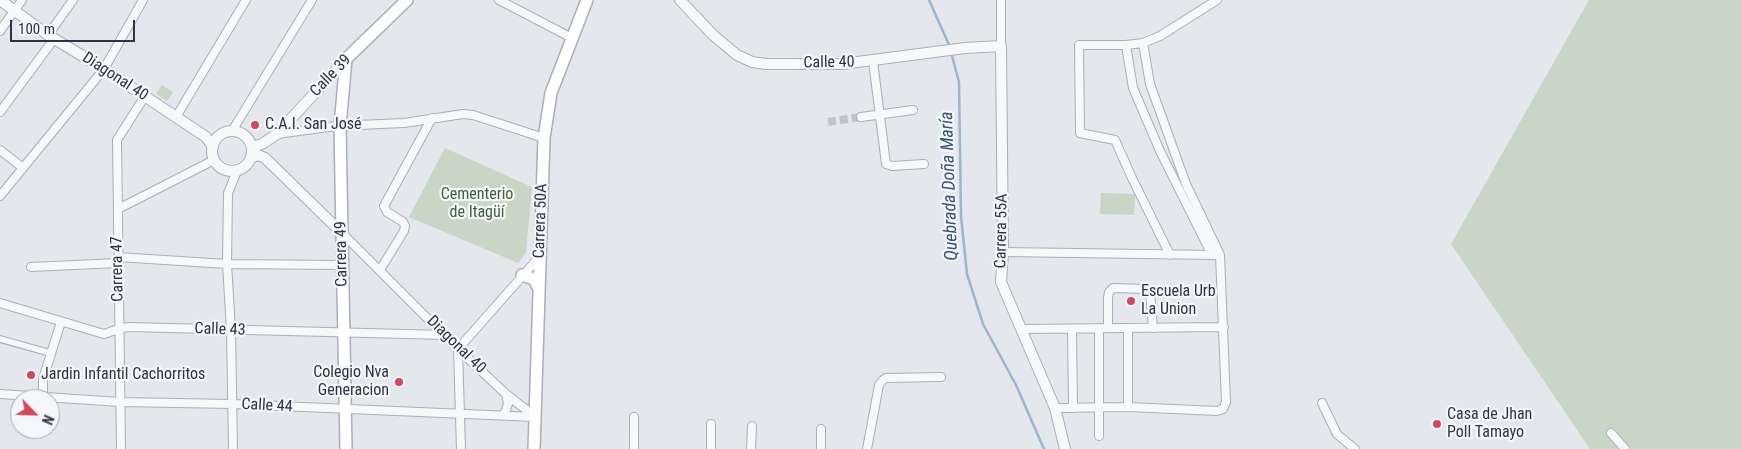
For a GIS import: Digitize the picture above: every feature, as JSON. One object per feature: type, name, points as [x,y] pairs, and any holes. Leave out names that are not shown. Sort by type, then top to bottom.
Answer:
[{"type":"main road","name":"Calle 39","points":[[346,59],[407,0]]},
{"type":"main road","name":"Carrera 50A","points":[[534,449],[544,138],[551,93],[587,0]]},
{"type":"main road","name":"Carrera 49","points":[[346,59],[340,126],[346,449]]},
{"type":"main road","points":[[522,276],[534,279],[539,289]]},
{"type":"street","name":"Diagonal 40","points":[[0,0],[51,37],[206,137],[212,148]]},
{"type":"street","points":[[0,31],[22,0]]},
{"type":"street","points":[[0,112],[51,37],[73,0]]},
{"type":"street","points":[[0,196],[104,70],[143,0]]},
{"type":"street","points":[[176,117],[246,0]]},
{"type":"street","points":[[232,131],[312,0]]},
{"type":"street","points":[[499,0],[572,38]]},
{"type":"street","name":"Calle 40","points":[[680,0],[713,35],[737,55],[752,62],[766,64],[842,64],[965,48],[1002,46]]},
{"type":"street","name":"Carrera 55A","points":[[1002,0],[1003,252],[1001,282],[1055,408],[1065,449]]},
{"type":"street","points":[[1170,255],[1115,140],[1080,133],[1079,45],[1143,43],[1160,36],[1218,0]]},
{"type":"street","points":[[1055,408],[1128,407],[1217,411],[1223,409],[1226,402],[1224,327],[1216,255],[1186,184],[1150,84],[1143,43]]},
{"type":"street","points":[[1126,45],[1132,88],[1160,150],[1216,255]]},
{"type":"street","name":"Calle 39","points":[[252,147],[262,144],[277,134],[346,59]]},
{"type":"street","points":[[873,61],[886,164],[892,166],[924,164]]},
{"type":"street","name":"Carrera 47","points":[[120,449],[117,140],[145,96]]},
{"type":"street","points":[[861,118],[913,110]]},
{"type":"street","points":[[277,134],[340,126],[404,123],[452,114],[472,115],[544,138]]},
{"type":"street","points":[[380,270],[405,226],[403,222],[387,212],[384,206],[432,118]]},
{"type":"street","points":[[232,131],[244,134],[252,147],[251,158],[243,168],[237,171],[224,169],[214,160],[212,148],[218,137],[232,131]]},
{"type":"street","points":[[206,137],[218,137]]},
{"type":"street","points":[[0,150],[23,168]]},
{"type":"street","name":"Diagonal 40","points":[[251,158],[258,155],[264,158],[380,270],[458,349],[506,394],[535,416]]},
{"type":"street","points":[[118,209],[214,160]]},
{"type":"street","points":[[233,449],[231,330],[227,264],[228,193],[237,171]]},
{"type":"street","points":[[1003,252],[1216,255]]},
{"type":"street","points":[[460,449],[458,349],[541,256]]},
{"type":"street","points":[[31,267],[118,260],[227,264],[342,265]]},
{"type":"street","points":[[1108,328],[1108,298],[1109,292],[1113,288],[1146,289],[1150,292],[1153,328]]},
{"type":"street","name":"Calle 43","points":[[0,304],[104,334],[130,327],[445,335]]},
{"type":"street","points":[[43,389],[42,379],[61,322]]},
{"type":"street","points":[[1021,329],[1224,327]]},
{"type":"street","points":[[1099,328],[1099,436]]},
{"type":"street","points":[[1128,328],[1128,407]]},
{"type":"street","points":[[1072,329],[1073,408]]},
{"type":"street","points":[[0,340],[50,353]]},
{"type":"street","points":[[867,449],[880,385],[886,378],[941,377]]},
{"type":"street","points":[[504,415],[508,404],[506,394]]},
{"type":"street","name":"Calle 44","points":[[60,397],[120,402],[233,404],[345,410],[460,412],[535,416]]},
{"type":"street","points":[[1322,403],[1337,434],[1356,449]]},
{"type":"street","points":[[634,416],[634,449]]},
{"type":"street","points":[[711,424],[711,449]]},
{"type":"street","points":[[751,449],[752,426]]},
{"type":"street","points":[[821,429],[821,449]]},
{"type":"street","points":[[1611,433],[1624,449]]},
{"type":"green space","points":[[1589,0],[1741,0],[1741,449],[1590,449],[1451,244]]},
{"type":"green space","points":[[162,85],[173,92],[167,101],[156,94]]},
{"type":"green space","name":"Cementerio de Itagüí","points":[[445,148],[532,187],[526,253],[518,263],[409,217]]},
{"type":"green space","points":[[1101,193],[1135,194],[1134,215],[1100,214]]},
{"type":"waterway","name":"Quebrada Doña María","points":[[929,0],[950,47]]},
{"type":"waterway","name":"Quebrada Doña María","points":[[951,52],[959,82],[961,216],[967,274],[983,324],[1016,385],[1044,449]]},
{"type":"tunnel","points":[[828,122],[861,117]]},
{"type":"place","name":"C.A.I. San José","points":[[255,125]]},
{"type":"place","name":"Escuela Urb La Union","points":[[1131,301]]},
{"type":"place","name":"Jardin Infantil Cachorritos","points":[[31,375]]},
{"type":"place","name":"Colegio Nva Generacion","points":[[399,382]]},
{"type":"place","name":"Casa de Jhan Poll Tamayo","points":[[1437,424]]}]
